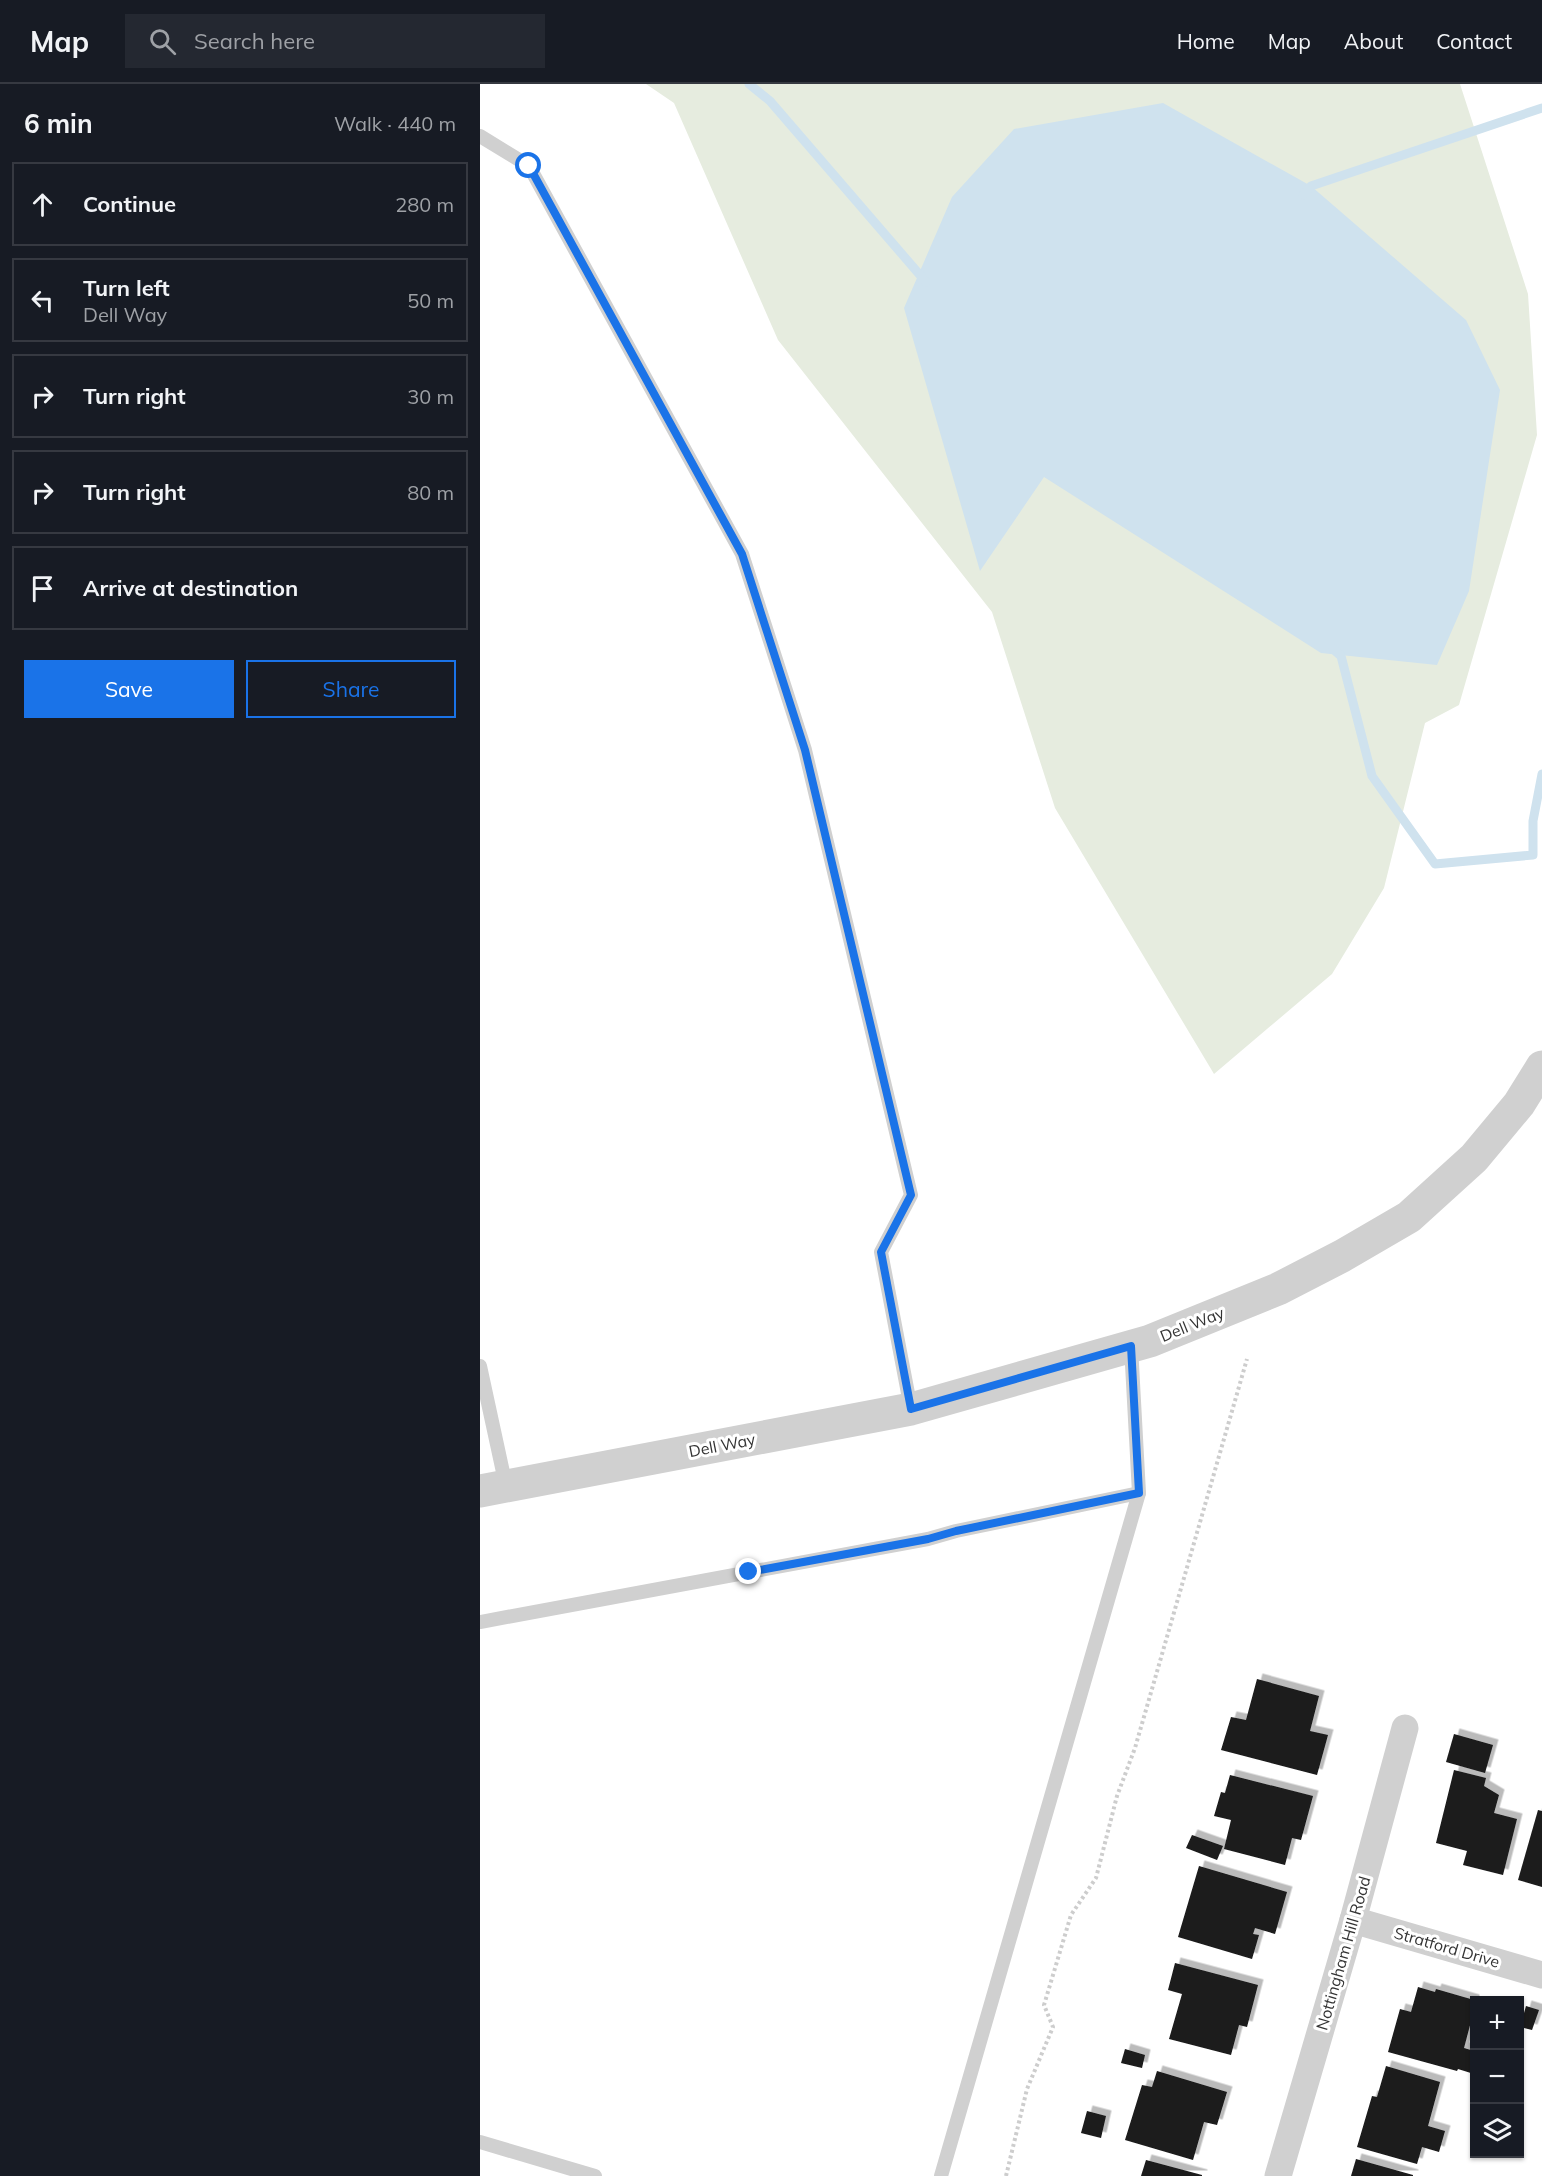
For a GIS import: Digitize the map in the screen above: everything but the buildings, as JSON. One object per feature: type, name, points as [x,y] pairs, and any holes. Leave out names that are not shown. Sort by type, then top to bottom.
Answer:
[{"type":"street","name":"Dell Way","points":[[493,1488],[911,1409],[1150,1341],[1278,1289],[1342,1256],[1409,1216],[1474,1158],[1519,1104],[1542,1067]]},
{"type":"street","name":"Nottingham Hill Road","points":[[1278,2176],[1353,1920],[1405,1728]]},
{"type":"street","name":"Stratford Drive","points":[[1353,1920],[1542,1975]]},
{"type":"lane","points":[[480,136],[529,166],[742,554],[805,750],[911,1195],[881,1252],[911,1409]]},
{"type":"lane","points":[[941,2176],[1139,1493],[1131,1346]]},
{"type":"lane","points":[[480,1366],[493,1488]]},
{"type":"lane","points":[[480,1622],[928,1539],[956,1531],[1139,1493]]},
{"type":"lane","points":[[480,2142],[595,2176]]},
{"type":"path","points":[[1006,2176],[1028,2089],[1053,2027],[1044,2005],[1060,1949],[1071,1916],[1096,1878],[1117,1796],[1135,1748],[1247,1359]]},
{"type":"shaded area","points":[[646,84],[1460,84],[1528,294],[1537,435],[1459,705],[1425,723],[1384,888],[1332,974],[1214,1074],[1055,808],[992,612],[778,340],[674,103]]},
{"type":"water","points":[[1163,103],[1311,186],[1466,320],[1500,390],[1469,591],[1437,665],[1321,653],[1044,477],[980,571],[904,308],[952,197],[1014,129]]},
{"type":"waterway","points":[[749,84],[770,101],[926,282]]},
{"type":"waterway","points":[[1303,195],[1311,186],[1542,108]]},
{"type":"waterway","points":[[1333,649],[1341,656],[1372,776],[1435,864],[1533,855],[1533,821],[1542,774]]},
{"type":"route","points":[[529,166],[742,554],[805,750],[911,1195],[881,1252],[911,1409],[1131,1346],[1139,1493],[956,1531],[928,1539],[749,1572]]}]
